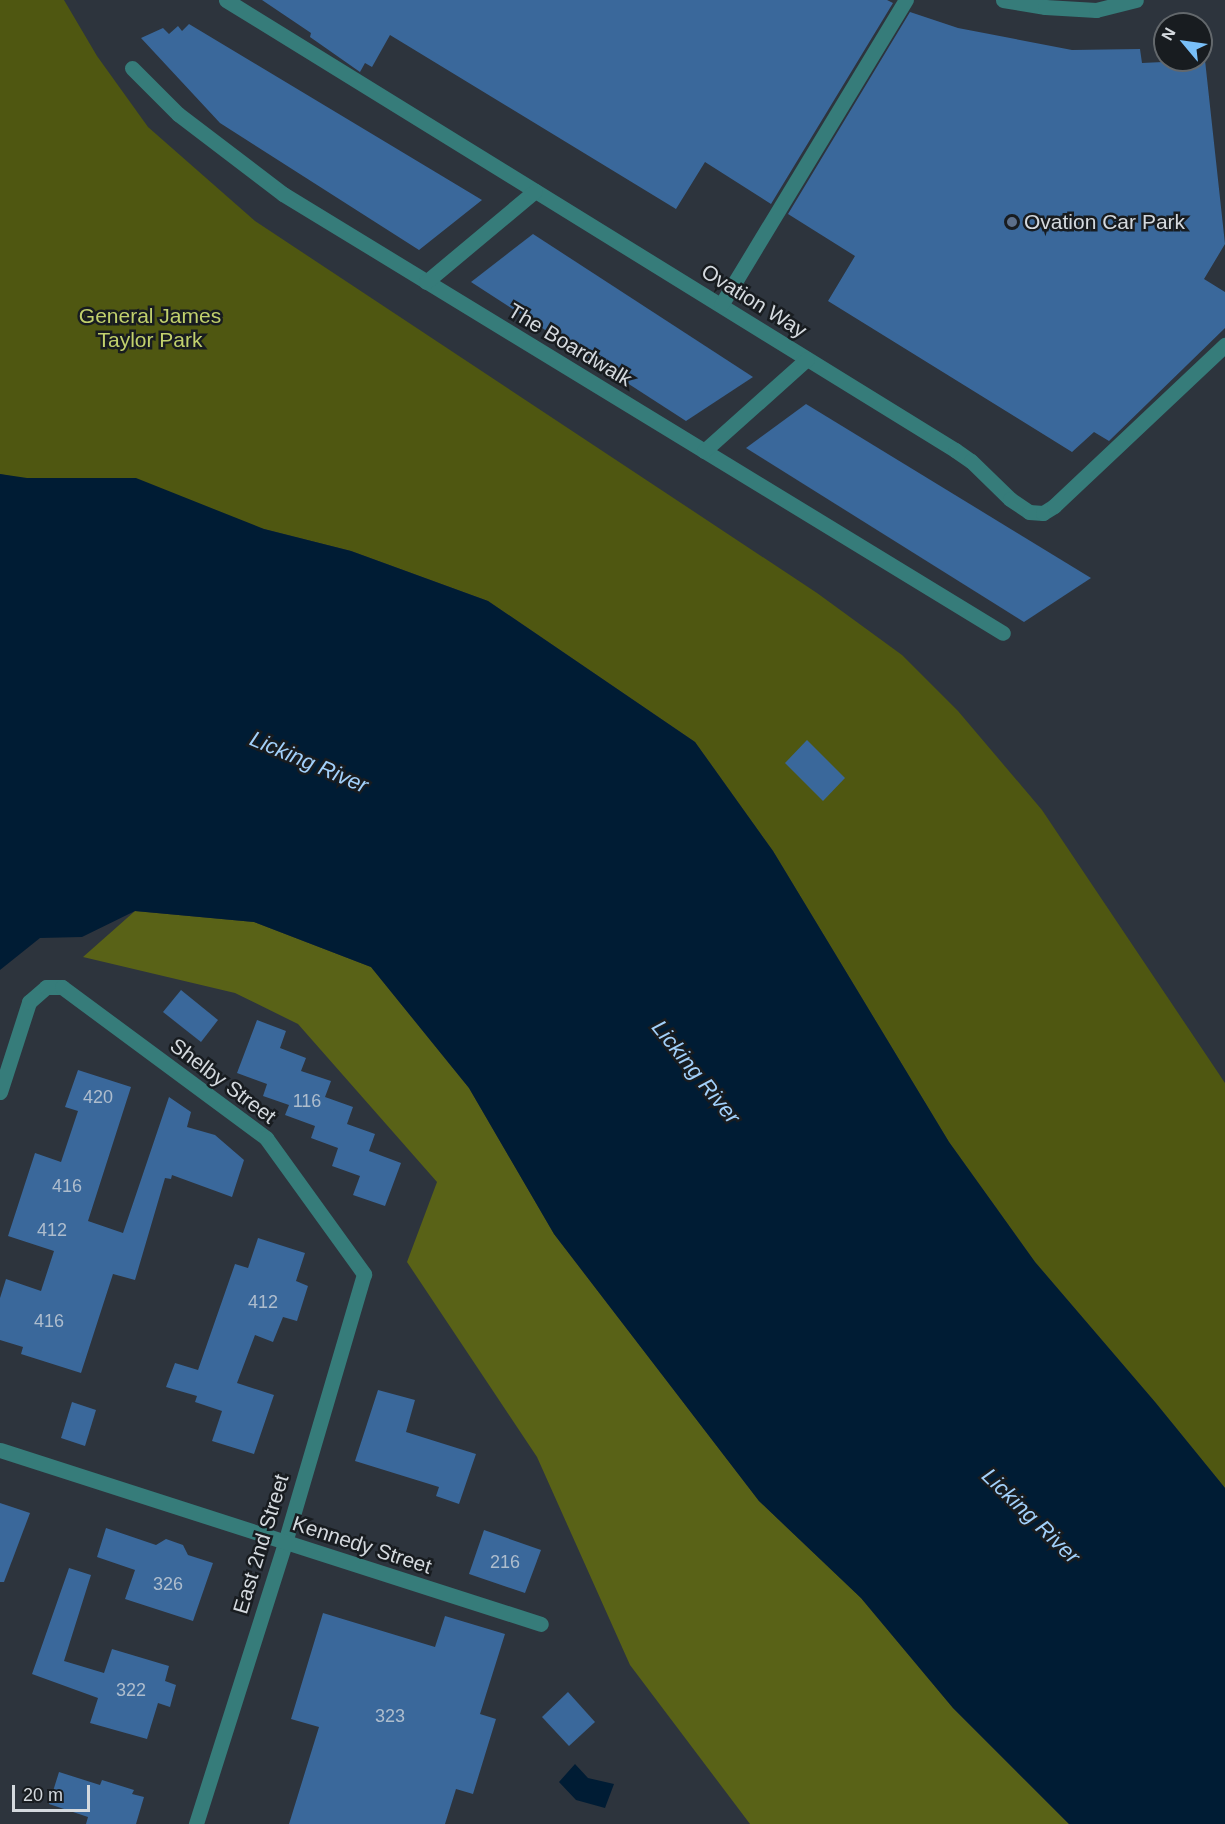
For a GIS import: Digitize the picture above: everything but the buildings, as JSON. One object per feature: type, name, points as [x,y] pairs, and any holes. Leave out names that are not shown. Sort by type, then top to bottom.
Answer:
[{"type":"street","name":"Ovation Way","points":[[226,0],[963,456],[1010,499],[1025,509],[1043,513],[1225,345]]},
{"type":"street","points":[[1003,0],[1046,7],[1096,9],[1136,0]]},
{"type":"street","points":[[721,306],[904,4]]},
{"type":"street","name":"The Boardwalk","points":[[132,69],[178,114],[283,194],[1003,633]]},
{"type":"street","points":[[426,282],[535,190]]},
{"type":"street","points":[[704,451],[807,359]]},
{"type":"street","name":"Shelby Street","points":[[0,1092],[29,1002],[46,987],[62,987],[266,1138],[364,1274]]},
{"type":"street","name":"East 2nd Street","points":[[196,1824],[285,1542],[364,1274]]},
{"type":"street","name":"Kennedy Street","points":[[0,1450],[541,1623]]},
{"type":"green space","name":"General James Taylor Park","points":[[0,0],[64,0],[97,56],[148,127],[255,221],[817,593],[902,655],[958,711],[1042,810],[1225,1083],[1225,1488],[1035,1262],[949,1142],[773,851],[695,742],[488,601],[351,551],[264,529],[0,474]]},
{"type":"green space","points":[[135,911],[254,922],[371,967],[469,1088],[554,1234],[759,1501],[861,1598],[953,1708],[1069,1824],[750,1824],[630,1665],[537,1457],[407,1262],[437,1182],[298,1024],[235,993],[83,957]]},
{"type":"water","name":"Licking River","points":[[0,474],[27,478],[136,478],[264,529],[351,551],[488,601],[695,742],[773,851],[949,1142],[1035,1262],[1225,1488],[1225,1824],[1069,1824],[953,1708],[861,1598],[759,1501],[554,1234],[469,1088],[371,967],[254,922],[135,911],[82,937],[40,938],[0,970]]},
{"type":"water","points":[[575,1764],[588,1778],[614,1784],[605,1808],[576,1800],[559,1782]]},
{"type":"place","name":"Ovation Car Park","points":[[1012,222]]}]
